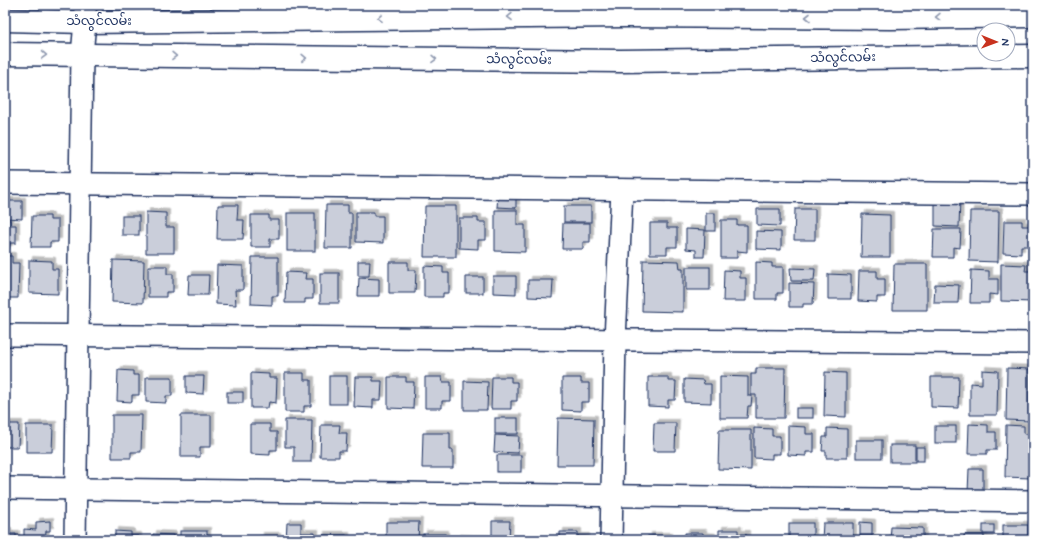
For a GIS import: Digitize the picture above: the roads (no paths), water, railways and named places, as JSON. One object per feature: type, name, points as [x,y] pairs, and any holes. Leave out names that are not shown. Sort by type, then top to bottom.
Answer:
[{"type":"main road","name":"သံလွင်လမ်း","points":[[5,20],[85,13],[891,18],[1033,16]]},
{"type":"main road","name":"သံလွင်လမ်း","points":[[5,54],[620,61],[1033,56]]},
{"type":"street","points":[[75,540],[82,55],[85,13]]},
{"type":"street","points":[[5,183],[1033,194]]},
{"type":"street","points":[[612,540],[615,340],[622,190]]},
{"type":"street","points":[[5,335],[1033,343]]},
{"type":"street","points":[[5,488],[1033,501]]}]
